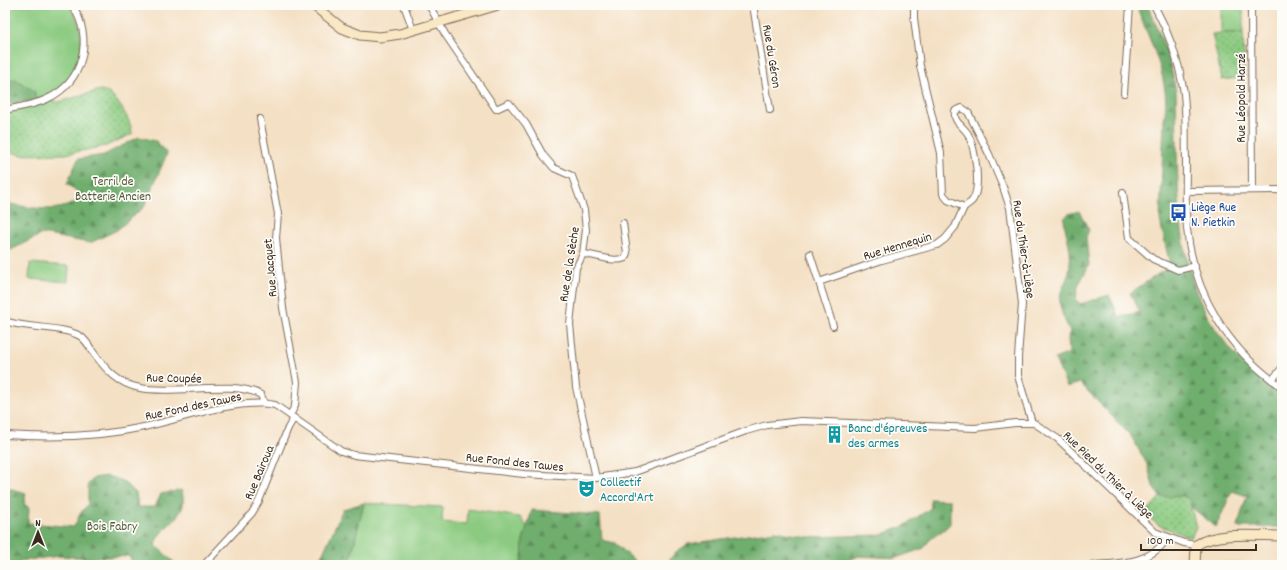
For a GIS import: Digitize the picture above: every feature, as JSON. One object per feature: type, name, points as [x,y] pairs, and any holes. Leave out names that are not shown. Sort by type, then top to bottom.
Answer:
[{"type":"street","points":[[5,110],[47,99],[59,92],[74,77],[82,61],[85,36],[81,22],[72,5]]},
{"type":"street","points":[[313,5],[334,23],[360,35],[389,36],[498,5]]},
{"type":"street","points":[[404,5],[413,30]]},
{"type":"street","points":[[429,5],[437,22]]},
{"type":"street","name":"Rue du Géron","points":[[753,5],[770,110]]},
{"type":"street","points":[[914,5],[915,30],[920,66],[941,153],[943,194],[948,200],[964,207]]},
{"type":"street","points":[[1124,93],[1130,5]]},
{"type":"street","points":[[1154,5],[1166,29],[1176,56],[1183,88],[1188,231],[1194,266],[1211,311],[1226,335],[1245,358],[1282,387]]},
{"type":"street","name":"Rue Léopold Harzé","points":[[1251,5],[1252,190]]},
{"type":"street","name":"Rue de la Sèche","points":[[437,22],[496,109],[509,103],[526,124],[543,155],[554,168],[572,176],[584,210],[586,230],[583,254],[576,268],[570,324],[576,388],[596,478]]},
{"type":"street","name":"Rue du Thier-à-Liège","points":[[964,207],[972,202],[977,186],[973,146],[967,132],[956,121],[954,116],[955,111],[962,108],[968,112],[989,154],[1010,208],[1022,304],[1018,376],[1032,423]]},
{"type":"street","name":"Rue Jacquet","points":[[260,119],[278,214],[276,238],[283,308],[297,382],[295,406],[292,417]]},
{"type":"street","points":[[1186,191],[1282,190]]},
{"type":"street","points":[[1124,193],[1130,238],[1153,259],[1178,270],[1194,266]]},
{"type":"street","name":"Rue Hennequin","points":[[819,282],[882,260],[937,245],[946,239],[955,227],[964,207]]},
{"type":"street","points":[[583,254],[596,255],[616,261],[625,258],[627,253],[623,223]]},
{"type":"street","points":[[810,254],[832,326]]},
{"type":"street","name":"Rue Coupée","points":[[5,321],[27,327],[73,333],[81,337],[106,370],[124,383],[140,388],[174,390],[214,388],[246,389],[261,395],[264,403]]},
{"type":"street","points":[[1272,380],[1282,368]]},
{"type":"street","name":"Rue Fond des Tawes","points":[[5,435],[70,436],[112,432],[144,427],[218,409],[264,403],[275,405],[341,451],[354,455],[524,474],[596,478],[635,472],[746,431],[801,421],[975,428],[1016,423],[1032,423]]},
{"type":"street","name":"Rue Bairoua","points":[[204,565],[252,513],[259,501],[292,417]]},
{"type":"street","name":"Rue Pied du Thier à Liège","points":[[1032,423],[1058,439],[1142,522],[1155,532],[1184,543],[1195,549]]},
{"type":"street","points":[[1195,565],[1195,549],[1216,536],[1282,536]]},
{"type":"street","points":[[1092,565],[1117,564],[1147,556],[1158,550],[1168,537]]},
{"type":"shaded area","points":[[1204,562],[1282,562],[1282,565],[1204,565]]},
{"type":"green space","points":[[5,5],[69,5],[77,18],[81,47],[78,62],[72,75],[63,86],[51,94],[36,100],[34,91],[15,79],[5,82]]},
{"type":"green space","points":[[1147,5],[1157,26],[1171,68],[1176,91],[1177,167],[1181,220],[1184,245],[1197,294],[1203,308],[1219,334],[1233,352],[1282,395],[1282,527],[1237,527],[1247,496],[1232,491],[1216,527],[1191,507],[1189,499],[1183,496],[1160,497],[1153,486],[1147,464],[1131,436],[1080,383],[1067,387],[1055,359],[1069,353],[1068,337],[1070,331],[1062,312],[1060,302],[1061,292],[1070,267],[1070,252],[1064,219],[1068,214],[1079,211],[1089,230],[1086,237],[1089,265],[1078,286],[1076,299],[1080,304],[1109,295],[1119,317],[1140,312],[1130,293],[1170,266],[1160,220],[1164,120],[1166,106],[1165,92],[1159,64],[1138,10]]},
{"type":"green space","points":[[1221,5],[1243,5],[1243,33],[1221,33]]},
{"type":"green space","points":[[1243,33],[1245,77],[1222,80],[1212,34]]},
{"type":"green space","points":[[15,79],[34,91],[36,100],[5,105],[5,82]]},
{"type":"green space","points":[[100,90],[105,91],[116,100],[126,115],[132,134],[106,146],[66,154],[22,155],[5,151],[5,111],[50,100],[59,102]]},
{"type":"green space","name":"Terril de Batterie Ancien","points":[[139,137],[156,141],[167,154],[144,207],[117,230],[90,243],[42,234],[9,251],[5,251],[5,203],[42,209],[60,208],[69,205],[77,201],[78,192],[67,184],[78,159],[104,155]]},
{"type":"green space","points":[[30,263],[69,266],[68,282],[29,279]]},
{"type":"green space","name":"Bois Fabry","points":[[107,476],[121,480],[136,493],[138,507],[155,507],[161,494],[181,490],[183,507],[174,520],[162,531],[155,545],[176,564],[175,565],[133,565],[129,556],[87,558],[59,556],[19,561],[18,565],[5,565],[5,487],[26,493],[24,504],[29,508],[28,523],[74,527],[80,514],[88,504],[88,484],[94,478]]},
{"type":"green space","points":[[1183,496],[1189,499],[1196,527],[1191,538],[1158,525],[1145,514],[1160,497]]},
{"type":"green space","points":[[930,499],[950,500],[950,524],[932,538],[924,548],[896,558],[859,556],[837,565],[665,565],[676,552],[688,544],[775,531],[808,537],[881,535],[904,526],[931,508]]},
{"type":"green space","points":[[364,503],[443,507],[442,522],[467,524],[468,509],[520,517],[528,528],[523,541],[522,563],[515,565],[349,565]]},
{"type":"green space","points":[[364,503],[349,565],[314,565],[320,560],[343,509]]},
{"type":"green space","points":[[532,510],[600,515],[602,540],[615,543],[636,562],[654,565],[515,565],[522,563],[523,541]]},
{"type":"place","name":"Liège Rue N. Pietkin","points":[[1178,213]]},
{"type":"place","name":"Banc d'épreuves des armes","points":[[835,434]]},
{"type":"place","name":"Collectif Accord'Art","points":[[587,488]]}]
